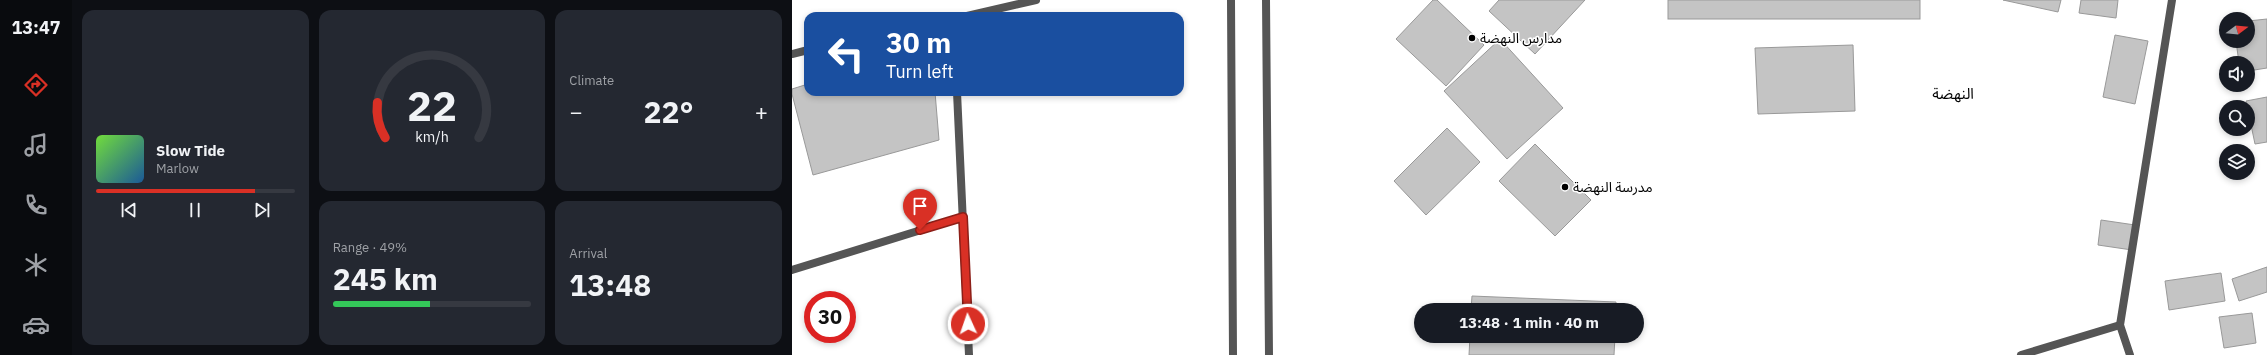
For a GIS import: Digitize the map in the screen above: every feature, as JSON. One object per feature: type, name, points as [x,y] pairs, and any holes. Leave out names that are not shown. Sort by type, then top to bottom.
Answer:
[{"type":"street","points":[[984,12],[1036,0]]},
{"type":"street","points":[[1231,0],[1233,355]]},
{"type":"street","points":[[1266,0],[1269,355]]},
{"type":"street","points":[[2130,355],[2120,325],[2172,0]]},
{"type":"street","points":[[792,54],[804,51]]},
{"type":"street","points":[[957,96],[969,355]]},
{"type":"street","points":[[792,270],[963,217]]},
{"type":"street","points":[[2021,355],[2120,325]]},
{"type":"building","points":[[1433,0],[1437,0],[1484,45],[1446,86],[1396,39]]},
{"type":"building","points":[[1499,0],[1585,0],[1535,54],[1489,11]]},
{"type":"building","points":[[1668,0],[1920,0],[1920,19],[1668,19]]},
{"type":"building","points":[[2003,0],[2061,0],[2058,12]]},
{"type":"building","points":[[2081,0],[2118,0],[2116,18],[2079,13]]},
{"type":"building","points":[[2267,19],[2267,68],[2255,70],[2255,56],[2238,56],[2237,48],[2255,48],[2255,20]]},
{"type":"building","points":[[2115,35],[2148,41],[2135,104],[2103,97]]},
{"type":"building","points":[[1500,39],[1563,108],[1507,159],[1444,91]]},
{"type":"building","points":[[1853,45],[1855,111],[1758,114],[1755,48]]},
{"type":"building","points":[[804,85],[804,96],[935,96],[939,140],[813,175],[792,89]]},
{"type":"building","points":[[2267,97],[2267,142],[2255,144],[2253,136],[2255,136],[2255,100],[2251,100]]},
{"type":"building","points":[[1447,128],[1480,162],[1426,215],[1394,181]]},
{"type":"building","points":[[1535,144],[1591,200],[1555,236],[1499,181]]},
{"type":"building","points":[[2101,220],[2135,225],[2132,250],[2098,245]]},
{"type":"building","points":[[2267,267],[2267,292],[2239,301],[2232,279]]},
{"type":"building","points":[[2221,273],[2225,301],[2169,310],[2165,281]]},
{"type":"building","points":[[1472,296],[1616,302],[1616,303],[1472,303]]},
{"type":"building","points":[[2252,313],[2256,343],[2224,348],[2219,317]]},
{"type":"building","points":[[1470,343],[1615,343],[1614,355],[1469,355]]},
{"type":"place","name":"مدارس النهضة","points":[[1472,38]]},
{"type":"place","name":"مدرسة النهضة","points":[[1565,187]]},
{"type":"district","name":"النهضة","points":[[1953,93]]},
{"type":"route","points":[[920,230],[963,217],[968,324]]}]
